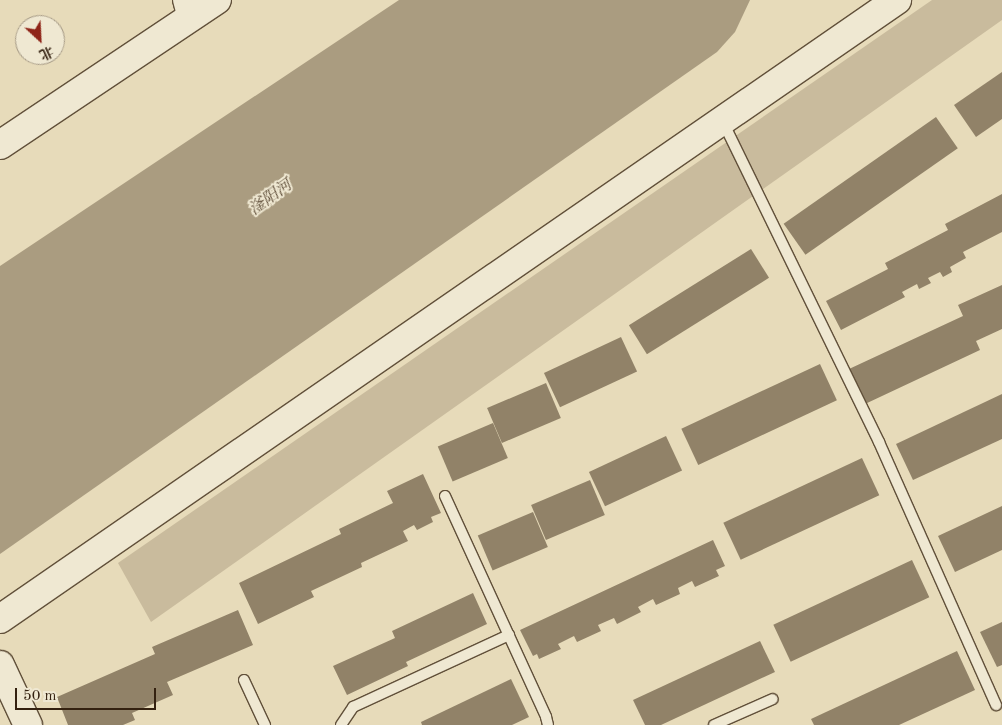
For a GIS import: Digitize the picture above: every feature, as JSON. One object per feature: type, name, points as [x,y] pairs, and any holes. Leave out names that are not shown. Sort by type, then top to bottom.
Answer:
[{"type":"street","points":[[0,145],[185,10],[217,0]]},
{"type":"street","points":[[0,619],[897,0]]},
{"type":"street","points":[[0,664],[28,725]]},
{"type":"lane","points":[[723,121],[879,442],[996,705]]},
{"type":"lane","points":[[445,496],[548,725]]},
{"type":"lane","points":[[341,725],[353,707],[509,635]]},
{"type":"lane","points":[[244,680],[265,725]]},
{"type":"lane","points":[[714,725],[772,698]]},
{"type":"shaded area","points":[[932,0],[1002,0],[1002,20],[151,622],[118,563]]},
{"type":"water","name":"滏阳河","points":[[399,0],[750,0],[735,32],[717,52],[0,554],[0,266]]},
{"type":"building","points":[[1002,72],[1002,119],[976,137],[954,105]]},
{"type":"building","points":[[936,117],[958,148],[805,255],[784,224]]},
{"type":"building","points":[[1002,194],[1002,232],[963,252],[966,258],[950,267],[952,272],[943,277],[940,272],[928,278],[931,283],[919,289],[917,284],[902,292],[905,297],[841,330],[826,301],[888,269],[885,263],[948,230],[945,224]]},
{"type":"building","points":[[751,249],[769,278],[647,354],[629,325]]},
{"type":"building","points":[[1002,285],[1002,329],[976,341],[980,350],[865,404],[849,369],[963,316],[958,305]]},
{"type":"building","points":[[621,337],[637,371],[560,407],[544,373]]},
{"type":"building","points":[[820,364],[837,400],[698,465],[681,429]]},
{"type":"building","points":[[546,383],[561,418],[502,443],[487,408]]},
{"type":"building","points":[[1002,394],[1002,439],[913,480],[896,444]]},
{"type":"building","points":[[493,423],[508,458],[453,481],[438,446]]},
{"type":"building","points":[[666,436],[682,470],[605,506],[589,472]]},
{"type":"building","points":[[862,458],[879,495],[741,560],[723,523]]},
{"type":"building","points":[[423,474],[441,513],[431,517],[433,522],[417,530],[414,525],[403,531],[408,541],[361,563],[362,567],[311,591],[314,597],[258,624],[239,583],[341,534],[339,529],[393,503],[387,491]]},
{"type":"building","points":[[590,480],[605,515],[546,540],[531,505]]},
{"type":"building","points":[[1002,506],[1002,550],[955,572],[938,536]]},
{"type":"building","points":[[533,512],[548,547],[493,570],[478,535]]},
{"type":"building","points":[[713,540],[725,566],[716,570],[719,576],[695,587],[692,581],[678,588],[680,594],[656,605],[653,599],[638,607],[641,612],[617,624],[614,618],[598,625],[601,631],[577,642],[574,636],[558,644],[561,649],[539,659],[537,654],[533,656],[520,630]]},
{"type":"building","points":[[912,560],[929,597],[791,662],[773,625]]},
{"type":"building","points":[[473,593],[487,624],[406,662],[408,666],[347,695],[333,666],[395,638],[392,631]]},
{"type":"building","points":[[238,610],[253,645],[167,682],[173,695],[132,713],[135,720],[123,725],[68,725],[57,697],[155,654],[152,647]]},
{"type":"building","points":[[1002,622],[1002,665],[997,667],[980,632]]},
{"type":"building","points":[[760,641],[775,672],[661,725],[645,725],[633,700]]},
{"type":"building","points":[[957,651],[975,690],[899,725],[814,725],[811,719]]},
{"type":"building","points":[[511,679],[529,717],[512,725],[422,725],[421,722]]}]
